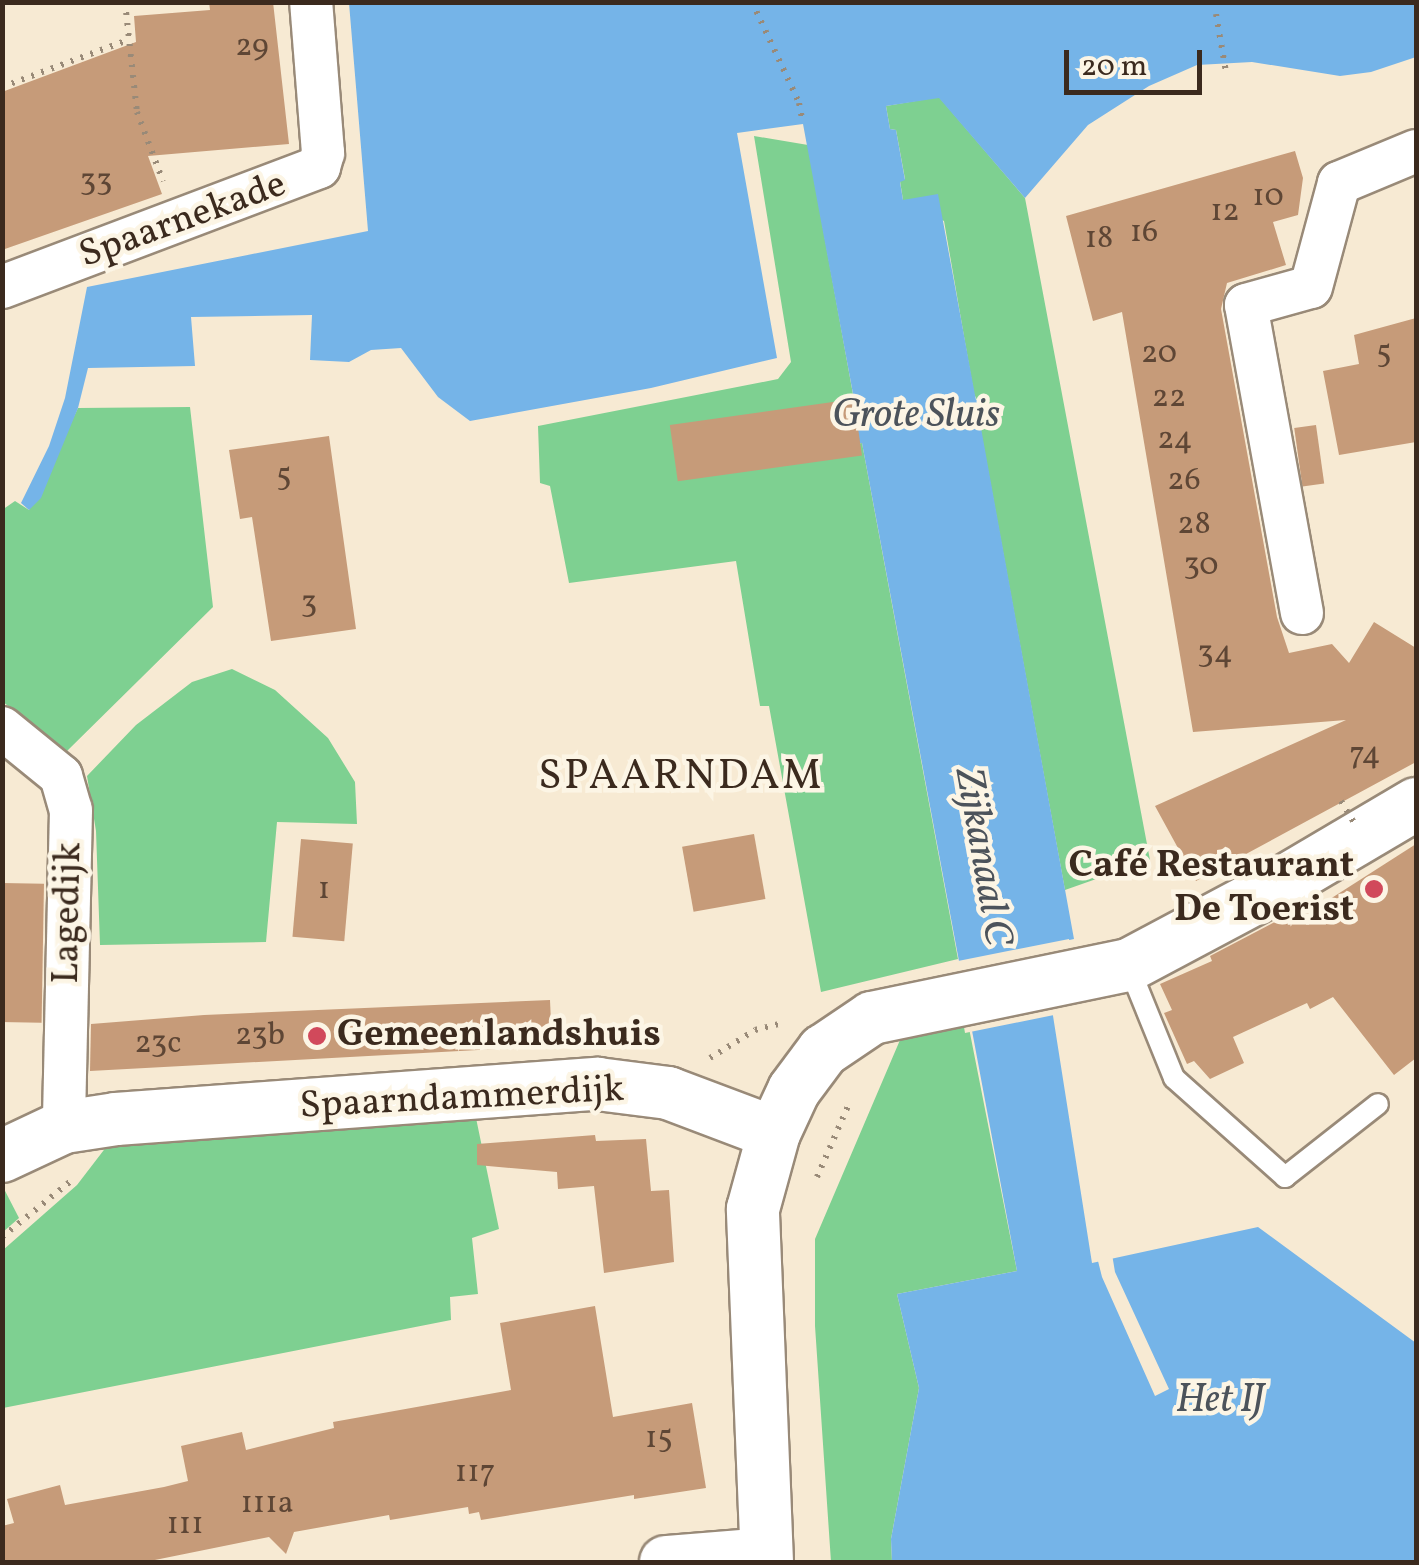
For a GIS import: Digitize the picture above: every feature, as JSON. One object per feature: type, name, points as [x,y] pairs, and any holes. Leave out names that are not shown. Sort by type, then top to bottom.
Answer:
[{"type":"street","name":"Spaarnekade","points":[[2,288],[319,166],[323,153],[311,2]]},
{"type":"street","points":[[1302,612],[1246,305],[1311,287],[1340,183],[1416,151]]},
{"type":"street","name":"Lagedijk","points":[[2,728],[61,776],[70,810],[64,1127]]},
{"type":"street","points":[[666,1562],[767,1558],[753,1209],[774,1132],[794,1090],[823,1051],[844,1033],[872,1018],[1129,965],[1289,880],[1416,804]]},
{"type":"street","name":"Spaarndammerdijk","points":[[2,1156],[64,1127],[116,1119],[598,1084],[668,1094],[774,1132]]},
{"type":"lane","points":[[1129,965],[1174,1078],[1285,1178],[1378,1104]]},
{"type":"path","points":[[125,2],[137,112],[178,222]]},
{"type":"path","points":[[752,2],[799,103],[802,119]]},
{"type":"path","points":[[1216,14],[1226,72]]},
{"type":"path","points":[[2,87],[128,40]]},
{"type":"path","points":[[1341,800],[1354,824]]},
{"type":"path","points":[[2,1237],[59,1194]]},
{"type":"green space","points":[[939,97],[1025,198],[1150,860],[1065,890],[978,416],[985,415],[974,394],[944,221],[903,200],[900,181],[905,179],[896,130],[890,129],[886,106]]},
{"type":"green space","points":[[754,136],[808,145],[856,411],[691,476],[862,443],[958,959],[821,992],[769,706],[760,706],[736,561],[569,583],[550,486],[540,483],[538,426],[778,379],[791,362]]},
{"type":"green space","points":[[190,407],[213,607],[67,751],[3,702],[2,510],[15,501],[29,510],[78,408]]},
{"type":"green space","points":[[232,669],[275,690],[328,738],[355,782],[357,824],[277,822],[266,942],[100,945],[96,831],[87,776],[136,725],[192,682]]},
{"type":"green space","points":[[967,1018],[1017,1271],[897,1294],[919,1388],[891,1539],[892,1562],[831,1562],[815,1326],[815,1239],[900,1040],[920,1021]]},
{"type":"green space","points":[[476,1118],[499,1229],[472,1238],[478,1294],[450,1297],[451,1320],[3,1408],[3,1250],[77,1185],[110,1142]]},
{"type":"green space","points":[[2,1185],[19,1218],[3,1232],[2,1232]]},
{"type":"water","points":[[349,3],[1416,3],[1416,57],[1371,72],[1340,76],[1252,62],[1197,65],[1149,86],[1088,125],[1025,198],[939,98],[886,106],[890,129],[896,130],[905,180],[900,182],[903,200],[938,194],[976,400],[982,399],[985,415],[979,417],[1074,939],[1042,946],[1092,1263],[1258,1227],[1416,1343],[1416,1562],[892,1562],[891,1539],[919,1388],[897,1294],[1017,1271],[862,443],[690,476],[684,444],[856,410],[803,124],[737,133],[777,358],[651,388],[470,421],[438,397],[401,348],[371,350],[349,362],[310,360],[312,315],[191,317],[195,366],[88,368],[78,408],[41,498],[29,510],[21,503],[49,446],[65,398],[87,287],[368,231]]},
{"type":"pier","points":[[1069,939],[1070,945],[1048,949],[1059,1014],[965,1033],[953,962]]},
{"type":"pier","points":[[1112,1254],[1115,1272],[1169,1389],[1155,1396],[1102,1277],[1097,1257]]},
{"type":"building","points":[[209,2],[273,2],[289,144],[148,156],[162,194],[2,250],[2,92],[136,42],[134,16],[210,10]]},
{"type":"building","points":[[1295,151],[1303,178],[1298,215],[1273,222],[1286,265],[1227,283],[1221,309],[1277,617],[1289,653],[1332,644],[1349,663],[1374,622],[1416,648],[1416,762],[1196,881],[1155,806],[1346,720],[1193,732],[1122,312],[1093,321],[1066,216]]},
{"type":"building","points":[[1416,318],[1416,442],[1339,455],[1323,371],[1359,364],[1354,335]]},
{"type":"building","points":[[854,399],[862,455],[678,481],[670,425]]},
{"type":"building","points":[[1316,425],[1324,483],[1302,486],[1294,428]]},
{"type":"building","points":[[329,436],[356,629],[271,641],[252,517],[240,519],[229,450]]},
{"type":"building","points":[[754,834],[765,899],[694,912],[682,847]]},
{"type":"building","points":[[301,839],[353,844],[344,941],[292,937]]},
{"type":"building","points":[[1416,844],[1416,1058],[1394,1075],[1333,997],[1310,1009],[1307,1003],[1233,1037],[1244,1063],[1210,1079],[1194,1061],[1187,1064],[1164,1013],[1172,1010],[1160,984],[1212,961],[1210,956],[1313,902],[1316,908]]},
{"type":"building","points":[[2,883],[44,884],[42,1023],[2,1022]]},
{"type":"building","name":"Gemeenlandshuis","points":[[550,1000],[552,1046],[90,1071],[91,1024],[204,1015]]},
{"type":"building","points":[[595,1135],[596,1141],[646,1139],[651,1191],[669,1190],[674,1262],[604,1273],[594,1186],[558,1189],[557,1172],[477,1165],[477,1144]]},
{"type":"building","points":[[595,1306],[613,1417],[692,1403],[706,1488],[634,1499],[634,1495],[481,1520],[479,1512],[469,1514],[468,1507],[390,1520],[389,1515],[294,1532],[286,1554],[269,1537],[145,1562],[2,1562],[2,1526],[14,1523],[7,1499],[60,1485],[65,1505],[164,1487],[188,1481],[181,1446],[242,1432],[246,1450],[334,1428],[333,1422],[511,1390],[500,1323]]},
{"type":"place","name":"Café Restaurant De Toerist","points":[[1374,889]]},
{"type":"place","name":"Gemeenlandshuis","points":[[317,1036]]},
{"type":"district","name":"SPAARNDAM","points":[[681,778]]},
{"type":"water label","name":"Grote Sluis","points":[[916,416]]},
{"type":"water label","name":"Zijkanaal C","points":[[982,857]]},
{"type":"water label","name":"Het IJ","points":[[1220,1401]]}]
